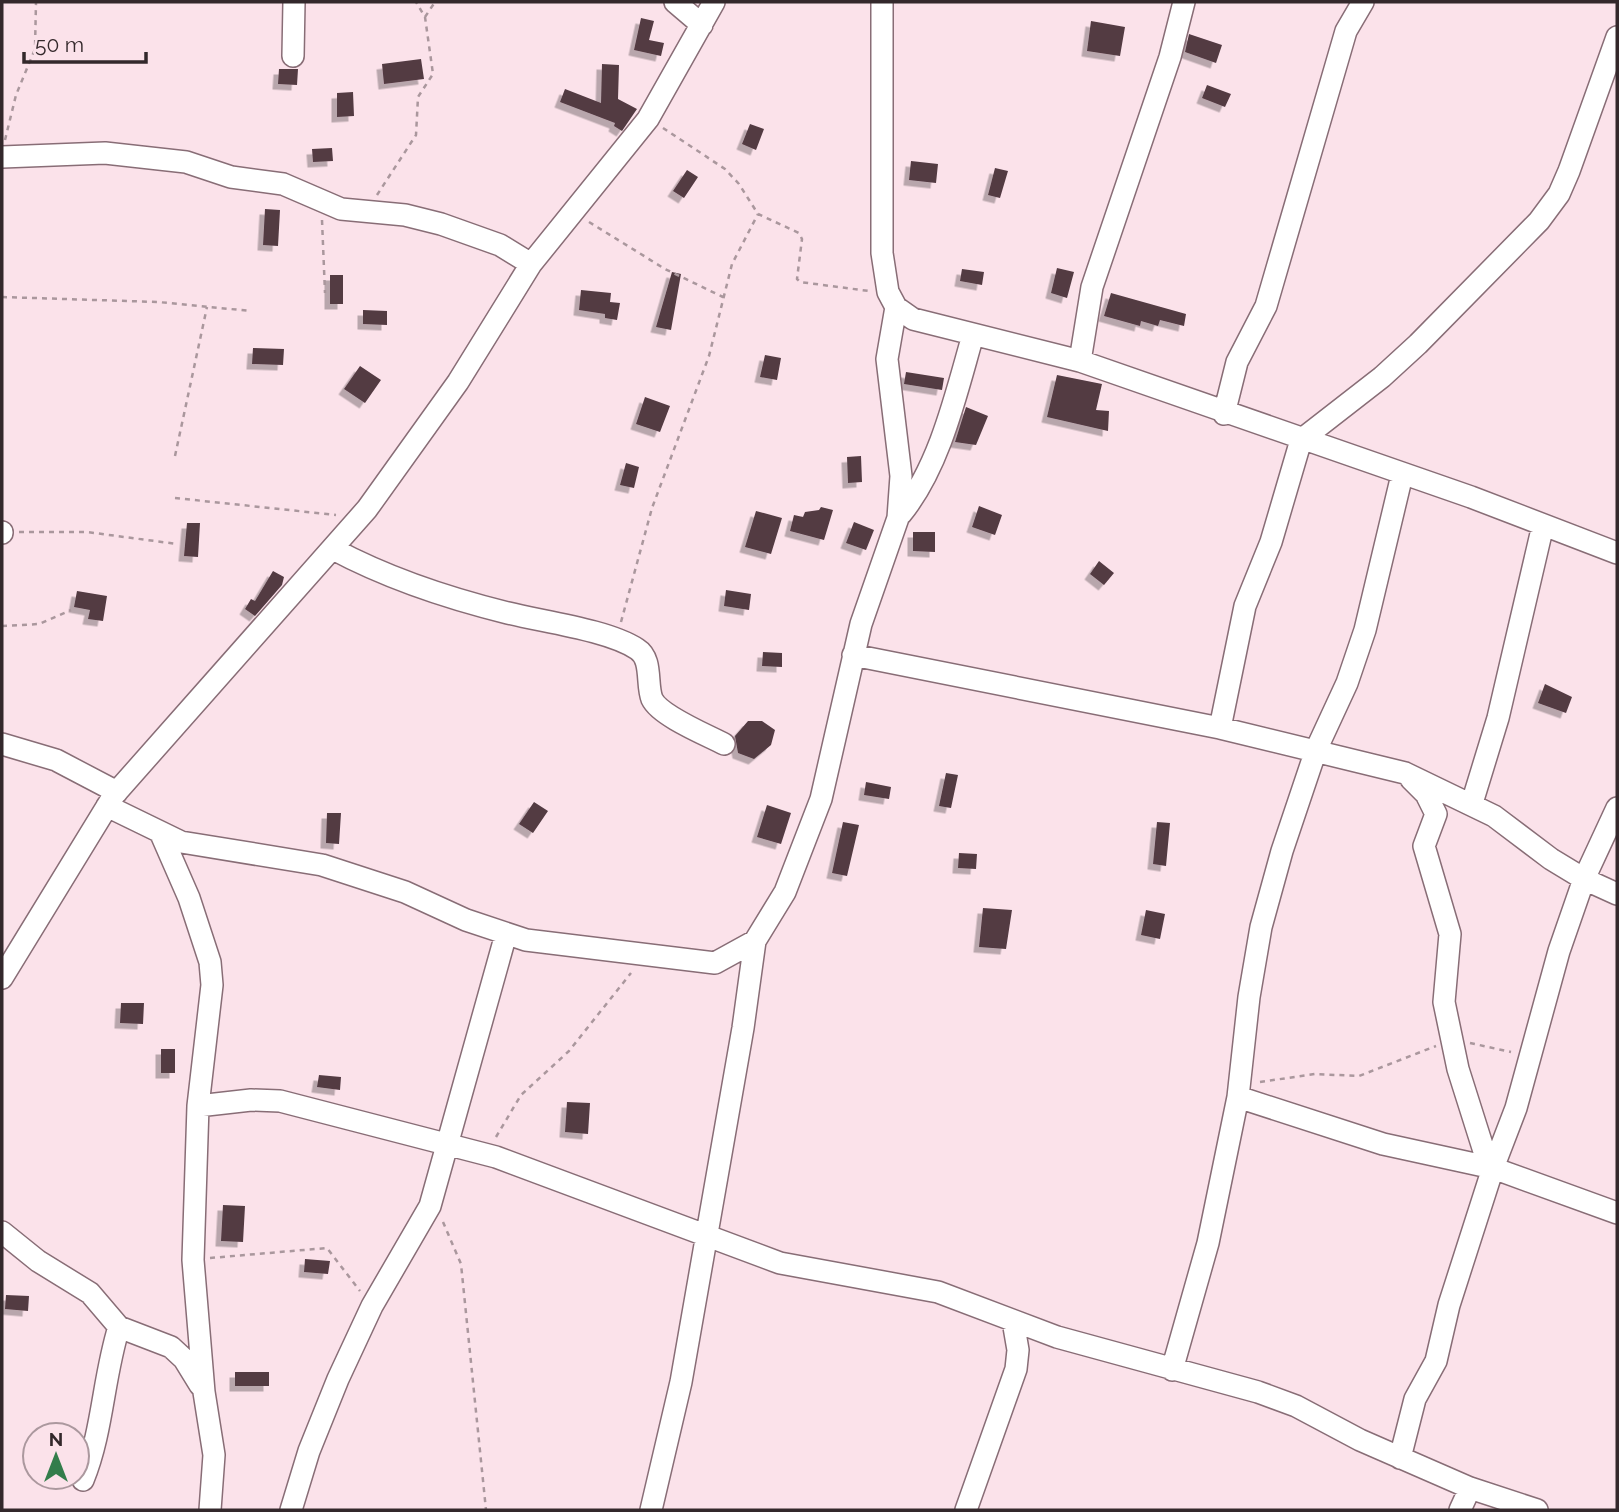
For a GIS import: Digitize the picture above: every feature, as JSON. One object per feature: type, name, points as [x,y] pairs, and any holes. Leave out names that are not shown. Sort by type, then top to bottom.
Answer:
[{"type":"street","points":[[293,56],[294,2]]},
{"type":"street","points":[[675,2],[702,25]]},
{"type":"street","points":[[2,978],[112,799],[162,738],[360,517],[458,382],[531,264],[648,119],[715,2]]},
{"type":"street","points":[[651,1510],[681,1382],[755,941],[785,892],[821,799],[853,654],[870,593],[898,518],[901,476],[887,359],[892,300],[882,242],[882,2]]},
{"type":"street","points":[[1080,361],[1092,287],[1170,57],[1184,2]]},
{"type":"street","points":[[1224,414],[1237,362],[1266,306],[1346,31],[1363,2]]},
{"type":"street","points":[[1220,729],[1245,606],[1271,542],[1301,440],[1400,361],[1468,297],[1539,221],[1559,194],[1569,172],[1617,37]]},
{"type":"street","points":[[2,157],[105,153],[175,160],[231,177],[283,184],[341,209],[405,215],[464,231],[513,251],[531,264]]},
{"type":"street","points":[[892,300],[913,319],[1080,361],[1543,525],[1617,554]]},
{"type":"street","points":[[898,518],[911,502],[935,449],[973,335]]},
{"type":"street","points":[[1172,1370],[1208,1242],[1239,1090],[1249,997],[1261,927],[1282,851],[1316,750],[1347,683],[1366,630],[1402,475]]},
{"type":"street","points":[[1472,803],[1498,718],[1543,525]]},
{"type":"street","points":[[332,549],[372,570],[415,586],[508,613],[617,639],[640,650],[647,664],[653,701],[663,710],[724,744]]},
{"type":"street","points":[[853,654],[1220,729],[1405,773],[1472,803],[1584,879],[1617,894]]},
{"type":"street","points":[[2,744],[56,760],[161,834],[207,848],[322,865],[405,892],[506,934],[548,944],[715,963],[755,941]]},
{"type":"street","points":[[1405,773],[1426,794],[1436,814],[1424,846],[1450,934],[1444,981],[1451,1042],[1491,1168]]},
{"type":"street","points":[[1400,1458],[1415,1399],[1436,1361],[1449,1306],[1491,1168],[1516,1108],[1559,951],[1584,879],[1617,808]]},
{"type":"street","points":[[161,834],[189,898],[210,962],[212,985],[198,1106],[193,1260],[204,1392],[214,1455],[210,1510]]},
{"type":"street","points":[[291,1510],[313,1439],[372,1307],[430,1206],[506,934]]},
{"type":"street","points":[[1239,1090],[1383,1144],[1491,1168],[1617,1213]]},
{"type":"street","points":[[198,1106],[251,1100],[280,1101],[448,1146],[473,1150],[707,1233],[741,1250],[780,1262],[938,1292],[1013,1321],[1172,1370],[1258,1392],[1296,1406],[1400,1458],[1470,1488],[1537,1510]]},
{"type":"street","points":[[2,1232],[38,1261],[90,1293],[119,1327],[171,1347],[184,1359],[204,1392]]},
{"type":"street","points":[[966,1510],[1016,1369],[1018,1350],[1013,1321]]},
{"type":"street","points":[[91,1460],[96,1448],[108,1366],[119,1327]]},
{"type":"street","points":[[1460,1510],[1470,1488]]},
{"type":"path","points":[[2,157],[10,116],[35,49],[36,2]]},
{"type":"path","points":[[364,212],[416,135],[418,97],[433,74],[425,17],[415,2]]},
{"type":"path","points":[[425,17],[435,2]]},
{"type":"path","points":[[648,119],[725,169],[739,184],[758,214],[799,233],[802,239],[797,279],[800,282],[892,300]]},
{"type":"path","points":[[323,202],[321,257],[325,293]]},
{"type":"path","points":[[573,214],[665,269],[724,298]]},
{"type":"path","points":[[617,639],[652,508],[709,356],[732,264],[758,214]]},
{"type":"path","points":[[2,297],[58,296],[251,311]]},
{"type":"path","points":[[175,456],[207,307]]},
{"type":"path","points":[[175,498],[360,517]]},
{"type":"path","points":[[2,533],[87,532],[177,544]]},
{"type":"path","points":[[2,626],[39,624],[71,610]]},
{"type":"path","points":[[473,1150],[494,1140],[521,1096],[569,1051],[645,955]]},
{"type":"path","points":[[1239,1090],[1315,1074],[1359,1076],[1405,1056],[1451,1042],[1476,1043],[1531,1057]]},
{"type":"path","points":[[430,1206],[449,1230],[461,1264],[486,1510]]},
{"type":"path","points":[[193,1260],[327,1248],[372,1307]]},
{"type":"building","points":[[641,18],[654,21],[649,40],[664,43],[661,56],[634,50]]},
{"type":"building","points":[[1091,21],[1125,27],[1120,56],[1087,51]]},
{"type":"building","points":[[1189,34],[1222,45],[1216,63],[1185,52]]},
{"type":"building","points":[[421,59],[424,79],[384,84],[382,64]]},
{"type":"building","points":[[602,64],[619,65],[618,99],[637,109],[622,131],[614,126],[615,123],[560,102],[565,89],[601,103]]},
{"type":"building","points":[[279,69],[298,69],[297,85],[278,84]]},
{"type":"building","points":[[1207,85],[1231,94],[1225,107],[1202,98]]},
{"type":"building","points":[[353,92],[354,116],[337,117],[337,93]]},
{"type":"building","points":[[750,124],[764,129],[756,150],[742,144]]},
{"type":"building","points":[[332,148],[333,161],[313,162],[312,149]]},
{"type":"building","points":[[911,161],[938,164],[936,183],[909,180]]},
{"type":"building","points":[[995,168],[1008,171],[1000,198],[988,195]]},
{"type":"building","points":[[687,170],[698,177],[684,198],[673,191]]},
{"type":"building","points":[[265,209],[280,210],[278,246],[263,245]]},
{"type":"building","points":[[1057,268],[1074,272],[1067,298],[1051,293]]},
{"type":"building","points":[[962,269],[984,272],[982,285],[960,281]]},
{"type":"building","points":[[672,272],[681,274],[671,330],[656,327]]},
{"type":"building","points":[[330,275],[343,275],[343,304],[330,304]]},
{"type":"building","points":[[581,290],[611,293],[610,302],[620,303],[617,320],[605,318],[605,314],[579,310]]},
{"type":"building","points":[[1111,293],[1186,314],[1184,326],[1160,320],[1158,326],[1141,321],[1140,326],[1104,316]]},
{"type":"building","points":[[363,310],[387,311],[387,325],[363,324]]},
{"type":"building","points":[[253,348],[284,349],[283,365],[252,364]]},
{"type":"building","points":[[765,355],[781,358],[777,380],[760,377]]},
{"type":"building","points":[[360,366],[381,380],[365,403],[344,389]]},
{"type":"building","points":[[906,372],[944,378],[942,390],[904,384]]},
{"type":"building","points":[[1057,375],[1102,384],[1096,410],[1109,411],[1108,431],[1047,417]]},
{"type":"building","points":[[645,397],[670,406],[660,432],[636,424]]},
{"type":"building","points":[[966,407],[988,416],[976,445],[955,442]]},
{"type":"building","points":[[861,456],[862,482],[848,483],[847,457]]},
{"type":"building","points":[[626,463],[639,467],[634,488],[620,485]]},
{"type":"building","points":[[979,506],[1002,515],[995,535],[972,527]]},
{"type":"building","points":[[821,507],[833,510],[824,540],[790,531],[794,515],[803,517],[805,512],[819,510]]},
{"type":"building","points":[[756,511],[782,518],[771,554],[745,547]]},
{"type":"building","points":[[854,522],[874,530],[866,550],[846,543]]},
{"type":"building","points":[[187,523],[200,523],[198,557],[184,556]]},
{"type":"building","points":[[913,532],[935,532],[935,552],[913,551]]},
{"type":"building","points":[[1099,561],[1114,573],[1104,585],[1090,574]]},
{"type":"building","points":[[273,571],[284,577],[282,585],[255,616],[245,609],[251,599],[255,601]]},
{"type":"building","points":[[726,590],[751,594],[749,610],[724,606]]},
{"type":"building","points":[[77,591],[107,596],[103,621],[88,619],[90,610],[74,607]]},
{"type":"building","points":[[763,652],[782,653],[782,667],[762,666]]},
{"type":"building","points":[[1545,684],[1572,697],[1566,713],[1538,703]]},
{"type":"building","points":[[748,721],[762,721],[775,730],[771,745],[754,759],[738,753],[735,736]]},
{"type":"building","points":[[946,773],[958,775],[951,808],[939,806]]},
{"type":"building","points":[[866,782],[891,787],[889,799],[864,795]]},
{"type":"building","points":[[534,802],[548,811],[533,833],[519,824]]},
{"type":"building","points":[[767,805],[791,813],[781,844],[757,837]]},
{"type":"building","points":[[327,813],[341,813],[339,844],[326,843]]},
{"type":"building","points":[[843,822],[859,825],[847,876],[832,873]]},
{"type":"building","points":[[1157,822],[1170,823],[1166,866],[1153,864]]},
{"type":"building","points":[[959,853],[977,854],[976,869],[958,868]]},
{"type":"building","points":[[983,908],[1012,910],[1006,949],[979,947]]},
{"type":"building","points":[[1146,910],[1165,914],[1160,939],[1141,935]]},
{"type":"building","points":[[121,1003],[144,1003],[143,1024],[120,1023]]},
{"type":"building","points":[[161,1049],[175,1049],[175,1073],[161,1073]]},
{"type":"building","points":[[319,1075],[341,1077],[340,1090],[317,1087]]},
{"type":"building","points":[[567,1102],[590,1103],[588,1134],[565,1132]]},
{"type":"building","points":[[223,1205],[245,1206],[243,1242],[221,1241]]},
{"type":"building","points":[[305,1259],[330,1261],[328,1274],[304,1272]]},
{"type":"building","points":[[6,1295],[29,1296],[28,1311],[5,1309]]},
{"type":"building","points":[[235,1372],[269,1372],[269,1386],[235,1386]]}]
